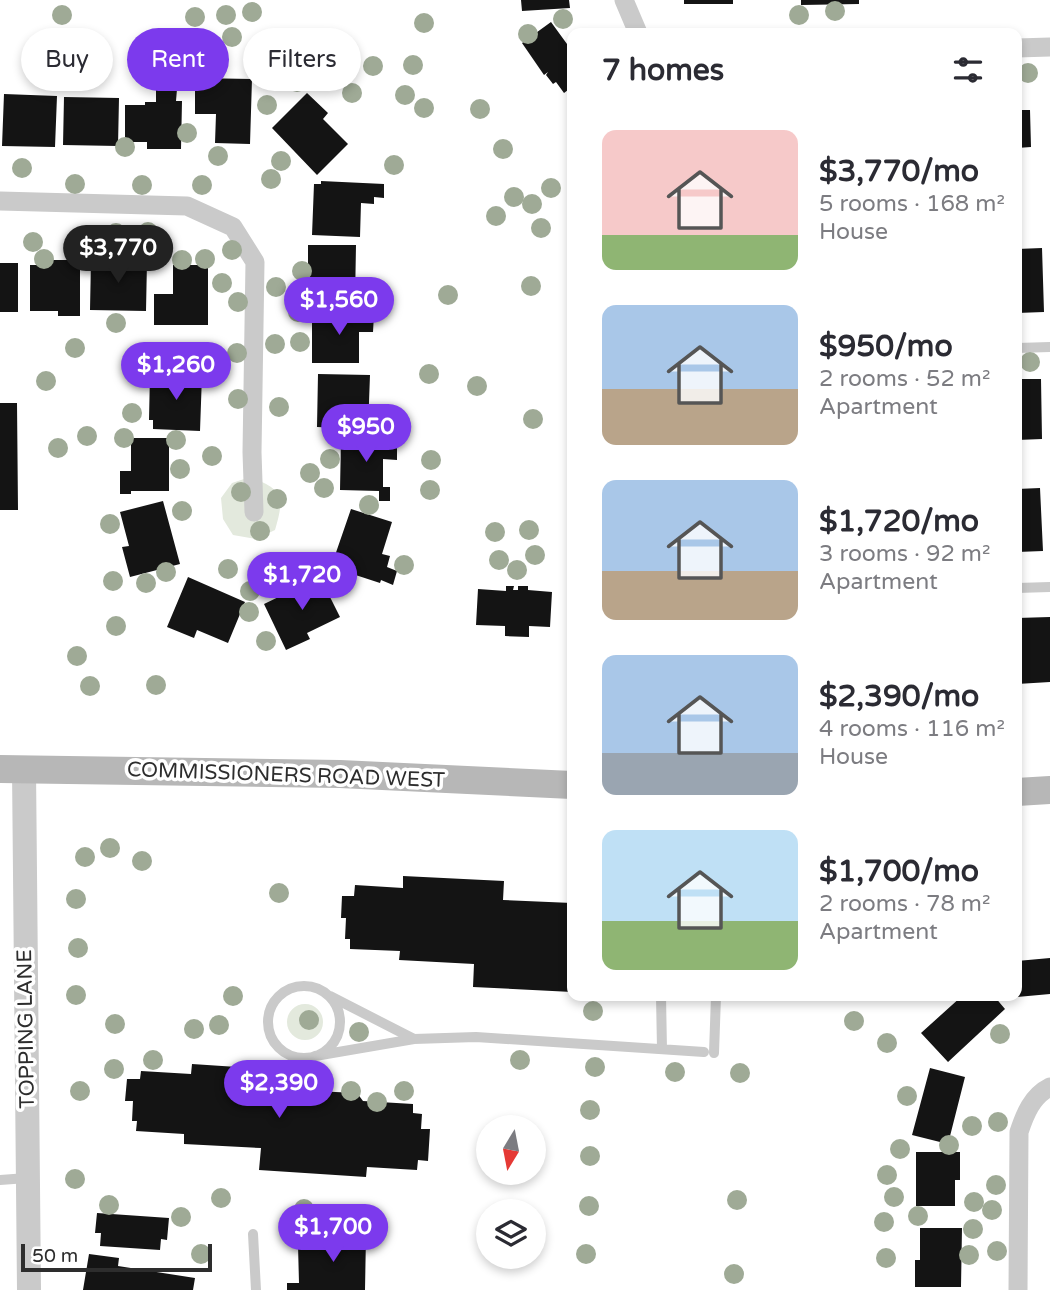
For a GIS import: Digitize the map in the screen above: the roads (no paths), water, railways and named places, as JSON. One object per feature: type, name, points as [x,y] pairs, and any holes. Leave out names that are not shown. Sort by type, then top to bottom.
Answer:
[{"type":"main road","name":"COMMISSIONERS ROAD WEST","points":[[12,769],[340,774],[567,785]]},
{"type":"main road","points":[[1022,792],[1050,790]]},
{"type":"street","points":[[624,0],[636,28]]},
{"type":"street","points":[[1022,48],[1050,47]]},
{"type":"street","points":[[0,201],[187,206],[233,227],[255,261],[252,452],[254,512]]},
{"type":"street","name":"TOPPING LANE","points":[[12,769],[28,1178],[29,1290]]},
{"type":"street","points":[[1018,1290],[1019,1132],[1027,1109],[1043,1090],[1050,1087]]},
{"type":"lane","points":[[1022,348],[1050,347]]},
{"type":"lane","points":[[1022,588],[1050,587]]},
{"type":"lane","points":[[414,1039],[307,986],[288,989],[275,1001],[268,1017],[270,1035],[280,1049],[296,1057],[414,1039],[476,1037],[709,1053],[715,1001]]},
{"type":"lane","points":[[315,1056],[331,1045],[339,1028],[337,1008],[325,993]]},
{"type":"lane","points":[[661,1001],[662,1049]]},
{"type":"lane","points":[[0,1180],[28,1178]]},
{"type":"lane","points":[[253,1234],[256,1290]]}]
